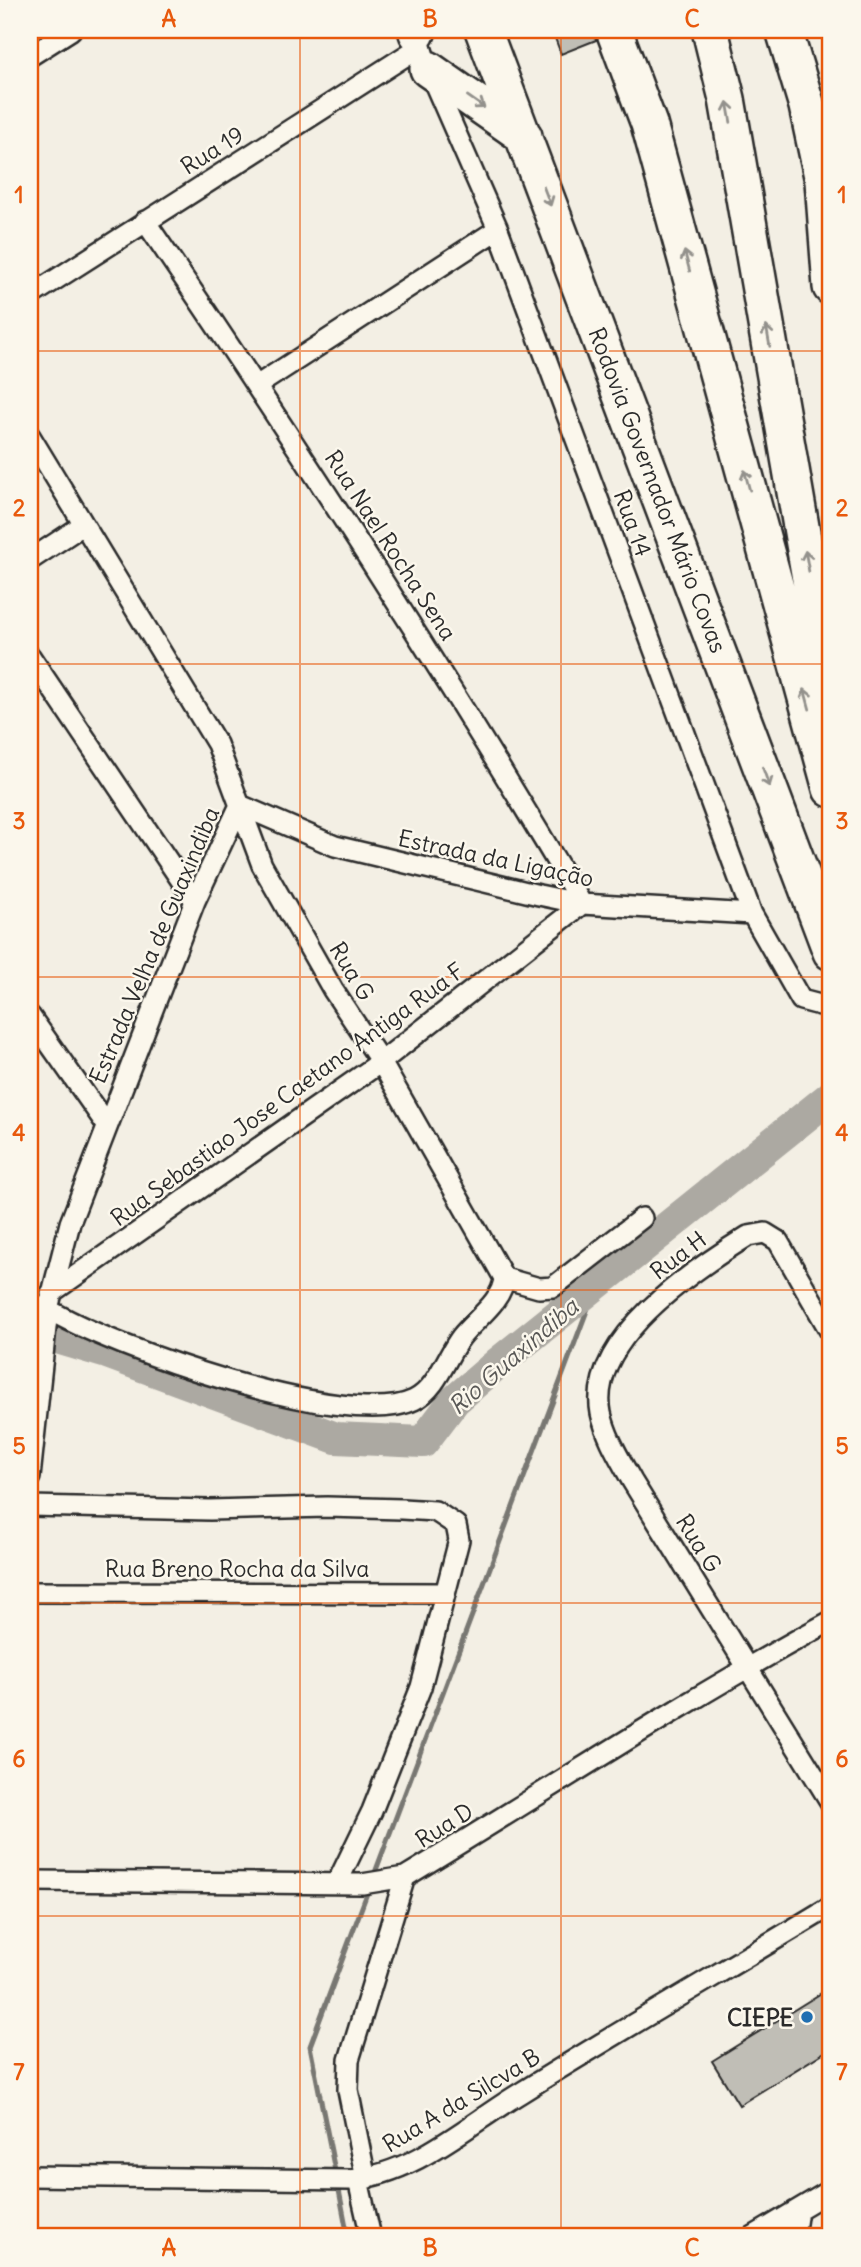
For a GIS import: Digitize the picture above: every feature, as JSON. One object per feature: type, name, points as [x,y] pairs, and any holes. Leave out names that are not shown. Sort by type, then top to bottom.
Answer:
[{"type":"highway","name":"Rodovia Governador Mário Covas","points":[[483,30],[831,952]]},
{"type":"highway","points":[[710,30],[727,99],[831,700]]},
{"type":"highway","points":[[784,30],[827,180],[831,287]]},
{"type":"highway","points":[[615,33],[649,124],[831,789]]},
{"type":"highway","points":[[420,41],[524,136]]},
{"type":"street","points":[[30,56],[71,30]]},
{"type":"street","name":"Rua 19","points":[[30,296],[420,41]]},
{"type":"street","name":"Rua 14","points":[[420,41],[498,229],[752,914],[802,1000],[820,1005],[831,1004]]},
{"type":"street","name":"Rua Nael Rocha Sena","points":[[145,221],[258,386],[410,619],[582,904]]},
{"type":"street","points":[[258,386],[498,229]]},
{"type":"street","name":"Estrada Velha de Guaxindiba","points":[[30,436],[217,744],[240,805],[195,901],[106,1124],[70,1223],[47,1318],[36,1383],[30,1477]]},
{"type":"street","points":[[30,560],[83,525]]},
{"type":"street","points":[[30,656],[106,773],[195,901]]},
{"type":"street","name":"Estrada da Ligação","points":[[240,805],[335,846],[406,866],[582,904],[752,914]]},
{"type":"street","name":"Rua G","points":[[240,805],[262,865],[333,990],[381,1062],[504,1278]]},
{"type":"street","name":"Rua Sebastiao Jose Caetano Antiga Rua F","points":[[47,1318],[582,904]]},
{"type":"street","points":[[30,1016],[106,1124]]},
{"type":"street","points":[[47,1318],[233,1382],[344,1406],[387,1408],[412,1401],[427,1391],[455,1345],[500,1292],[504,1278],[540,1289],[553,1287],[642,1218]]},
{"type":"street","name":"Rua H","points":[[612,1444],[600,1403],[606,1370],[620,1342],[653,1306],[748,1236],[765,1233],[778,1241],[831,1333]]},
{"type":"street","name":"Rua G","points":[[612,1444],[831,1804]]},
{"type":"street","points":[[30,1506],[210,1510],[327,1507],[435,1511],[453,1521],[460,1534],[421,1687],[372,1811],[338,1881]]},
{"type":"street","name":"Rua Breno Rocha da Silva","points":[[30,1592],[444,1593]]},
{"type":"street","name":"Rua D","points":[[30,1881],[338,1881],[362,1884],[405,1877],[746,1667],[831,1621]]},
{"type":"street","points":[[371,2237],[358,2180],[348,2090],[349,2060],[405,1877]]},
{"type":"street","name":"Rua A da Silcva B","points":[[30,2176],[358,2180],[398,2169],[432,2151],[520,2092],[831,1906]]},
{"type":"street","points":[[752,2237],[831,2190]]},
{"type":"street","points":[[794,2237],[798,2210]]},
{"type":"lane","points":[[30,1296],[47,1318]]},
{"type":"building","points":[[552,30],[595,30],[596,40],[561,54]]},
{"type":"building","name":"CIEPE","points":[[831,1987],[831,2048],[739,2105],[712,2061]]},
{"type":"waterway","name":"Rio Guaxindiba","points":[[30,1330],[107,1353],[336,1438],[423,1442],[454,1401],[498,1363],[831,1096]]},
{"type":"waterway","points":[[373,1878],[597,1284]]},
{"type":"waterway","points":[[336,2176],[310,2046],[369,1888]]},
{"type":"waterway","points":[[338,2185],[348,2237]]},
{"type":"place","name":"CIEPE","points":[[807,2017]]}]
